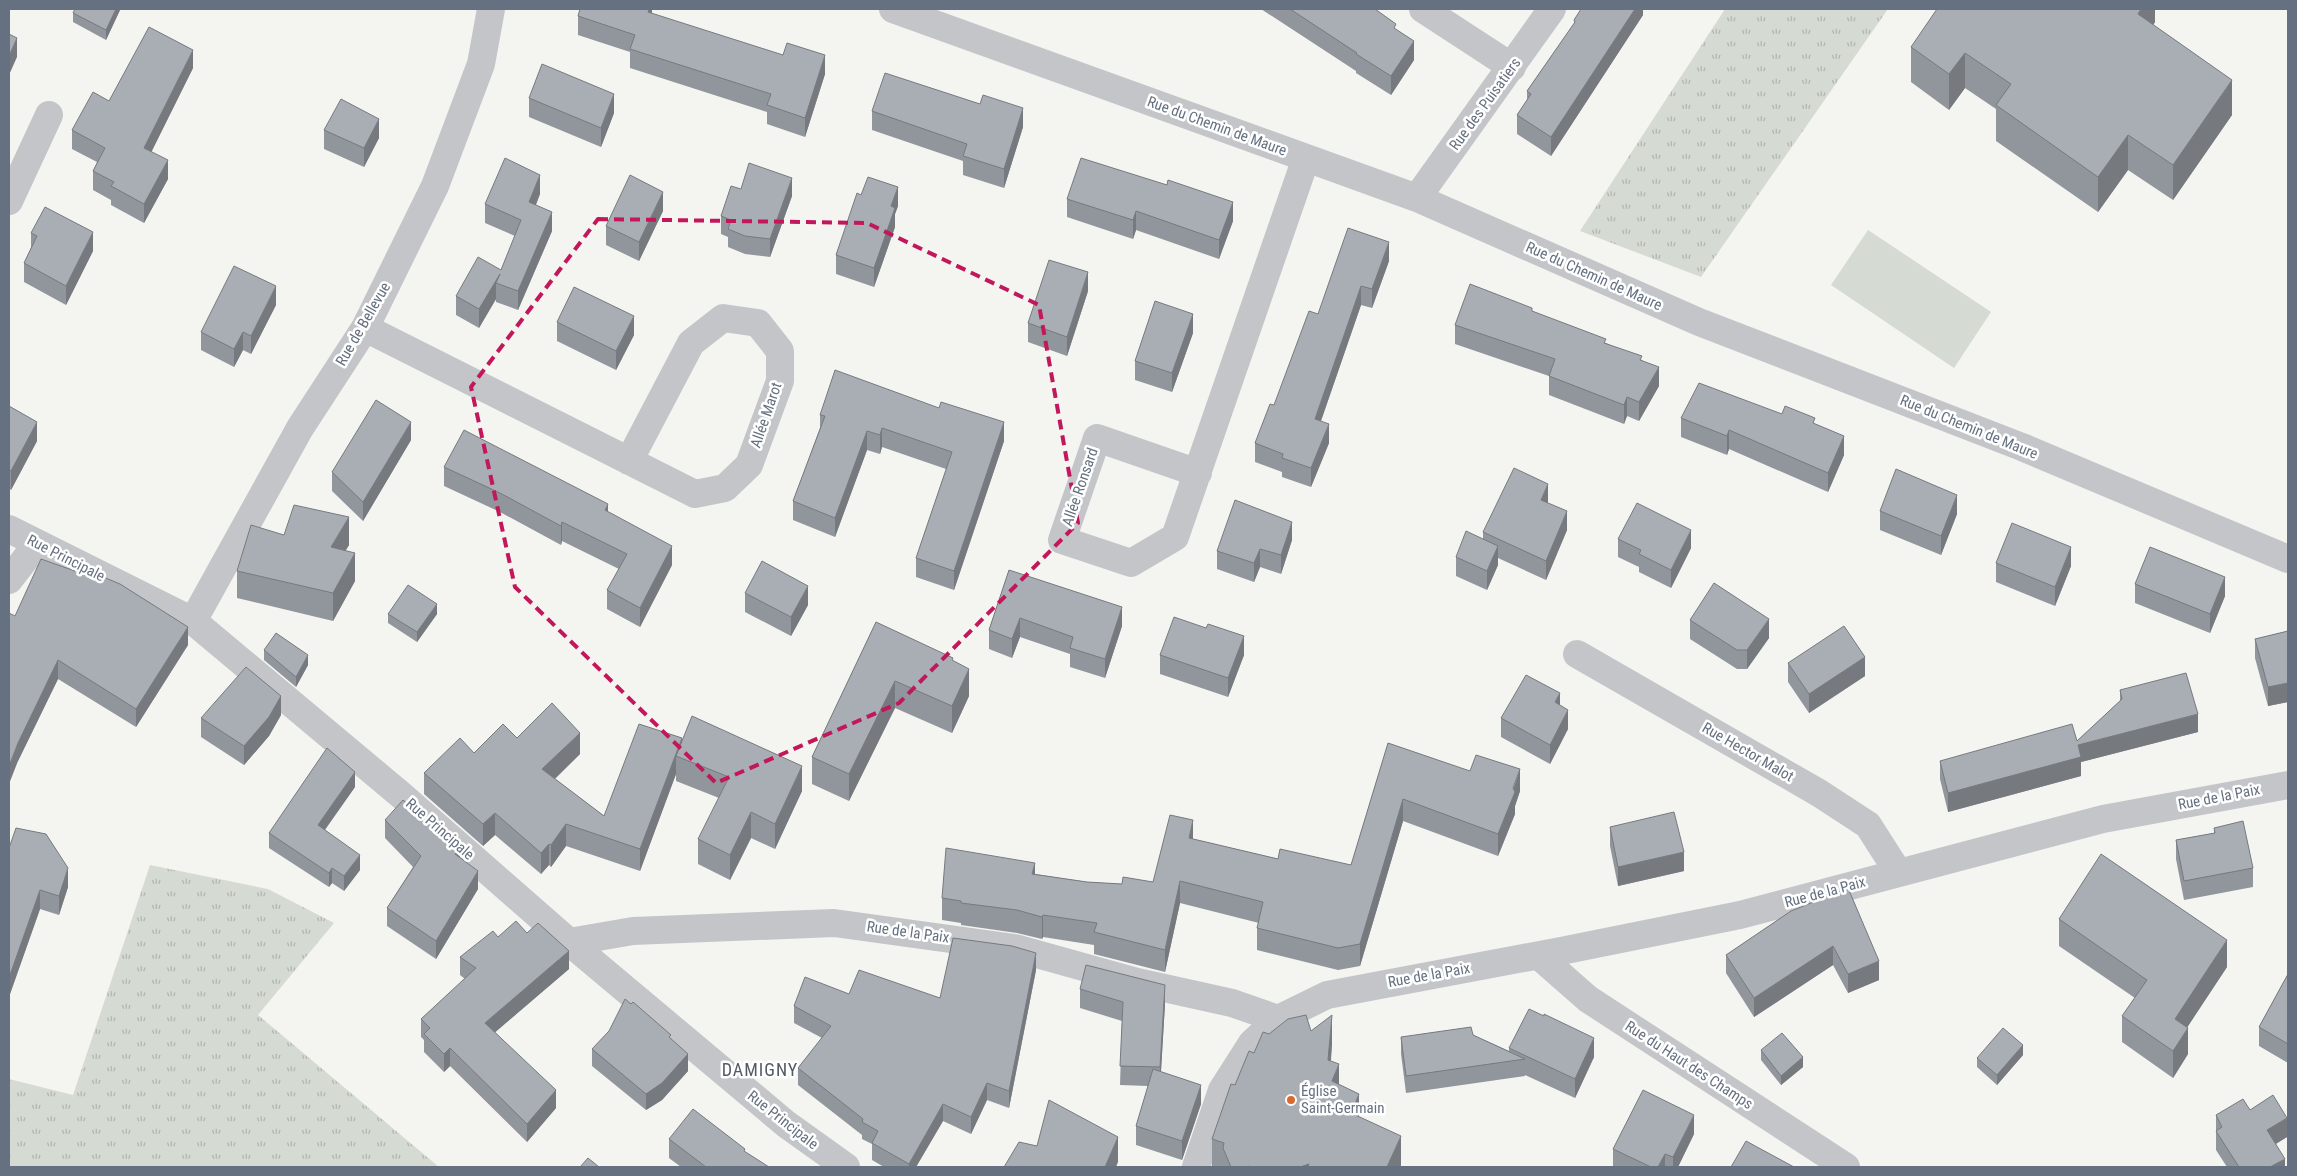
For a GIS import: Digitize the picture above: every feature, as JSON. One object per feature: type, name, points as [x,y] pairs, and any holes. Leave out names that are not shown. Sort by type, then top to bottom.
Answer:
[{"type":"street","name":"Rue de Bellevue","points":[[193,621],[300,428],[365,328],[435,186],[481,64],[491,9]]},
{"type":"street","name":"Rue du Chemin de Maure","points":[[893,9],[950,18],[1306,158],[1418,198],[1699,322],[2022,447],[2288,559]]},
{"type":"street","points":[[1424,9],[1512,67]]},
{"type":"street","name":"Rue des Puisatiers","points":[[1418,198],[1552,9]]},
{"type":"street","points":[[9,201],[49,115]]},
{"type":"street","name":"Allée Ronsard","points":[[1198,473],[1097,438],[1062,540],[1131,563],[1175,537],[1198,473],[1306,158]]},
{"type":"street","name":"Allée Marot","points":[[365,328],[695,494],[726,488],[749,465],[780,381],[780,351],[758,323],[723,318],[691,343],[630,461]]},
{"type":"street","name":"Rue Principale","points":[[9,529],[193,621],[401,794],[569,942],[786,1124],[846,1167]]},
{"type":"street","points":[[9,580],[37,544]]},
{"type":"street","name":"Rue Hector Malot","points":[[1577,654],[1819,793],[1868,825],[1898,872]]},
{"type":"street","name":"Rue de la Paix","points":[[569,942],[633,931],[843,924],[1015,948],[1137,982],[1232,1003],[1278,1019],[1328,994],[1539,956],[1740,915],[2103,819],[2288,784]]},
{"type":"street","name":"Rue du Haut des Champs","points":[[1539,956],[1588,999],[1846,1167]]},
{"type":"street","points":[[1196,1167],[1222,1090],[1252,1043],[1278,1019]]},
{"type":"highlighted area","points":[[598,219],[867,223],[1039,305],[1078,523],[899,703],[716,783],[515,587],[471,387]]},
{"type":"green space","points":[[1725,9],[1888,9],[1701,277],[1580,231]]},
{"type":"green space","points":[[1868,230],[1991,312],[1954,368],[1831,285]]},
{"type":"green space","points":[[150,865],[268,889],[334,923],[258,1015],[439,1167],[9,1167],[9,1079],[73,1095]]},
{"type":"building","points":[[75,9],[116,9],[106,30],[73,13]]},
{"type":"building","points":[[580,9],[649,9],[648,12],[783,55],[787,43],[825,55],[805,118],[767,105],[771,94],[630,49],[635,35],[578,16]]},
{"type":"building","points":[[1290,9],[1375,9],[1396,24],[1394,28],[1414,41],[1391,76]]},
{"type":"building","points":[[1581,9],[1635,9],[1551,137],[1517,115],[1531,94],[1527,91],[1575,22],[1574,20]]},
{"type":"building","points":[[1937,9],[2141,9],[2138,14],[2232,80],[2173,165],[2128,135],[2098,177],[1996,105],[2011,84],[1965,53],[1949,74],[1911,47]]},
{"type":"building","points":[[149,27],[193,50],[144,148],[168,160],[144,204],[111,186],[114,182],[93,171],[105,148],[72,130],[93,92],[109,101]]},
{"type":"building","points":[[9,34],[17,38],[9,56]]},
{"type":"building","points":[[542,64],[614,94],[601,128],[529,98]]},
{"type":"building","points":[[885,73],[980,104],[983,95],[1023,108],[1004,169],[963,156],[967,144],[872,111]]},
{"type":"building","points":[[341,99],[379,119],[364,148],[324,130]]},
{"type":"building","points":[[505,158],[540,175],[529,202],[552,212],[518,291],[496,283],[500,274],[479,309],[456,296],[478,257],[501,270],[521,220],[485,204]]},
{"type":"building","points":[[1081,158],[1167,185],[1168,180],[1233,202],[1219,240],[1136,211],[1133,220],[1067,199]]},
{"type":"building","points":[[749,163],[792,178],[770,239],[745,236],[728,229],[731,220],[721,216],[731,186],[741,189]]},
{"type":"building","points":[[630,175],[663,192],[639,242],[606,226]]},
{"type":"building","points":[[868,177],[898,187],[891,206],[895,208],[874,268],[836,255],[857,193],[861,195]]},
{"type":"building","points":[[45,207],[93,232],[66,286],[24,263],[37,236],[31,233]]},
{"type":"building","points":[[1348,228],[1389,242],[1372,289],[1361,286],[1315,419],[1329,424],[1311,468],[1282,458],[1283,454],[1255,443],[1270,404],[1274,405],[1309,311],[1318,314]]},
{"type":"building","points":[[1049,260],[1088,272],[1067,337],[1028,323]]},
{"type":"building","points":[[234,266],[276,286],[251,336],[243,332],[234,349],[201,332]]},
{"type":"building","points":[[1470,284],[1532,308],[1532,311],[1606,339],[1604,343],[1642,356],[1640,360],[1659,367],[1639,402],[1627,397],[1624,405],[1549,376],[1555,359],[1455,325]]},
{"type":"building","points":[[574,287],[634,316],[616,351],[557,322]]},
{"type":"building","points":[[1155,301],[1193,314],[1172,373],[1135,361]]},
{"type":"building","points":[[835,370],[939,408],[941,402],[1004,422],[954,571],[916,558],[952,452],[882,428],[880,435],[867,431],[835,518],[793,501],[825,416],[820,415]]},
{"type":"building","points":[[1699,383],[1782,414],[1785,406],[1815,418],[1813,423],[1844,436],[1828,473],[1729,430],[1727,436],[1681,418]]},
{"type":"building","points":[[376,400],[411,422],[363,502],[332,472]]},
{"type":"building","points":[[9,406],[37,422],[11,471],[9,469]]},
{"type":"building","points":[[464,430],[608,504],[605,510],[672,546],[640,608],[607,590],[627,554],[562,522],[561,526],[500,493],[444,467]]},
{"type":"building","points":[[1514,468],[1548,484],[1541,500],[1567,511],[1546,561],[1483,532]]},
{"type":"building","points":[[1896,469],[1957,495],[1941,536],[1880,511]]},
{"type":"building","points":[[1235,500],[1292,522],[1281,555],[1260,549],[1254,563],[1217,551]]},
{"type":"building","points":[[1637,503],[1691,530],[1671,570],[1639,554],[1641,550],[1618,539]]},
{"type":"building","points":[[294,505],[349,517],[331,547],[355,553],[333,593],[237,571],[251,525],[284,535]]},
{"type":"building","points":[[2012,523],[2071,547],[2055,587],[1996,563]]},
{"type":"building","points":[[1466,531],[1498,546],[1487,571],[1456,557]]},
{"type":"building","points":[[2150,547],[2225,577],[2210,614],[2135,584]]},
{"type":"building","points":[[41,559],[95,578],[96,574],[120,584],[188,627],[136,709],[58,660],[9,766],[9,613],[15,616]]},
{"type":"building","points":[[762,561],[808,586],[791,617],[745,593]]},
{"type":"building","points":[[1009,570],[1122,607],[1105,659],[1070,648],[1073,637],[1020,618],[1012,639],[989,630]]},
{"type":"building","points":[[1714,583],[1769,619],[1747,650],[1737,650],[1690,620]]},
{"type":"building","points":[[408,585],[437,604],[417,632],[388,614]]},
{"type":"building","points":[[1174,617],[1206,628],[1208,624],[1244,636],[1228,678],[1160,655]]},
{"type":"building","points":[[876,622],[953,658],[952,660],[969,669],[952,706],[895,681],[849,774],[812,757]]},
{"type":"building","points":[[1844,626],[1865,657],[1809,694],[1788,663]]},
{"type":"building","points":[[2288,631],[2288,683],[2268,687],[2255,639]]},
{"type":"building","points":[[276,633],[308,655],[296,677],[264,650]]},
{"type":"building","points":[[246,667],[281,696],[269,717],[244,746],[201,718]]},
{"type":"building","points":[[2186,673],[2198,714],[2078,745],[2081,757],[1948,793],[1940,761],[2072,724],[2077,741],[2122,699],[2120,690]]},
{"type":"building","points":[[1526,675],[1560,693],[1555,702],[1568,710],[1550,745],[1501,718]]},
{"type":"building","points":[[552,703],[580,733],[542,769],[604,816],[639,724],[682,738],[640,849],[566,824],[551,845],[549,844],[541,853],[495,813],[483,824],[424,773],[460,738],[474,753],[503,724],[517,738]]},
{"type":"building","points":[[692,716],[802,766],[775,824],[751,812],[730,855],[698,839],[729,777],[676,756]]},
{"type":"building","points":[[1388,743],[1470,771],[1476,755],[1520,769],[1513,788],[1515,792],[1498,834],[1403,799],[1360,944],[1338,948],[1257,928],[1263,902],[1180,881],[1165,950],[1094,932],[1097,923],[1043,915],[1042,917],[1017,910],[961,903],[961,901],[942,898],[946,848],[1035,863],[1032,874],[1087,882],[1122,884],[1123,877],[1153,882],[1170,815],[1193,820],[1189,838],[1278,859],[1280,849],[1351,865]]},
{"type":"building","points":[[327,748],[355,772],[318,825],[360,855],[344,876],[332,868],[329,873],[269,833]]},
{"type":"building","points":[[403,800],[460,849],[455,854],[478,871],[436,941],[387,908],[421,856],[385,820]]},
{"type":"building","points":[[1674,812],[1684,852],[1618,867],[1610,827]]},
{"type":"building","points":[[2243,821],[2253,868],[2184,881],[2176,840],[2215,833],[2214,828]]},
{"type":"building","points":[[16,828],[46,834],[68,868],[59,896],[40,890],[10,975],[9,848]]},
{"type":"building","points":[[2101,854],[2227,940],[2175,1019],[2188,1028],[2173,1051],[2122,1016],[2147,980],[2059,919]]},
{"type":"building","points":[[1848,888],[1879,961],[1848,974],[1833,946],[1754,998],[1726,955],[1791,911]]},
{"type":"building","points":[[516,921],[527,933],[538,923],[569,951],[485,1023],[556,1090],[527,1124],[450,1048],[444,1054],[424,1034],[430,1028],[421,1019],[476,968],[460,957],[493,931],[498,937]]},
{"type":"building","points":[[953,938],[1012,946],[1036,953],[1009,1091],[987,1083],[971,1117],[943,1104],[909,1164],[872,1143],[878,1131],[862,1122],[863,1119],[798,1068],[831,1026],[794,1006],[805,977],[849,994],[859,970],[940,998]]},
{"type":"building","points":[[1086,965],[1165,985],[1160,1067],[1120,1066],[1123,1002],[1080,989]]},
{"type":"building","points":[[2288,974],[2288,1044],[2259,1027]]},
{"type":"building","points":[[625,999],[631,1004],[633,1002],[671,1035],[669,1037],[688,1054],[662,1083],[646,1094],[592,1049],[609,1031]]},
{"type":"building","points":[[1529,1009],[1544,1016],[1544,1014],[1594,1038],[1575,1079],[1509,1048]]},
{"type":"building","points":[[1306,1015],[1311,1031],[1332,1015],[1328,1060],[1339,1064],[1332,1081],[1359,1094],[1351,1113],[1401,1136],[1387,1167],[1308,1167],[1309,1164],[1300,1167],[1231,1167],[1223,1148],[1224,1143],[1212,1139],[1231,1084],[1235,1085],[1249,1051],[1254,1053],[1263,1032],[1269,1034],[1288,1019]]},
{"type":"building","points":[[1471,1027],[1473,1035],[1525,1059],[1406,1076],[1401,1037]]},
{"type":"building","points":[[2003,1028],[2023,1045],[1997,1075],[1977,1058]]},
{"type":"building","points":[[1782,1033],[1803,1057],[1781,1076],[1761,1050]]},
{"type":"building","points":[[1153,1069],[1201,1085],[1182,1141],[1136,1126]]},
{"type":"building","points":[[1643,1090],[1694,1115],[1673,1157],[1665,1154],[1658,1167],[1651,1167],[1613,1149]]},
{"type":"building","points":[[2273,1095],[2287,1118],[2267,1130],[2285,1159],[2270,1167],[2239,1167],[2216,1131],[2222,1127],[2216,1115],[2243,1099],[2250,1110]]},
{"type":"building","points":[[1049,1100],[1118,1137],[1105,1167],[1004,1167],[1019,1142],[1037,1146]]},
{"type":"building","points":[[693,1109],[745,1149],[744,1151],[769,1167],[706,1167],[669,1139]]},
{"type":"building","points":[[1746,1141],[1794,1167],[1731,1167]]},
{"type":"building","points":[[588,1158],[599,1167],[580,1167]]},
{"type":"place","name":"Église Saint-Germain","points":[[1291,1100]]},
{"type":"district","name":"DAMIGNY","points":[[760,1070]]}]
